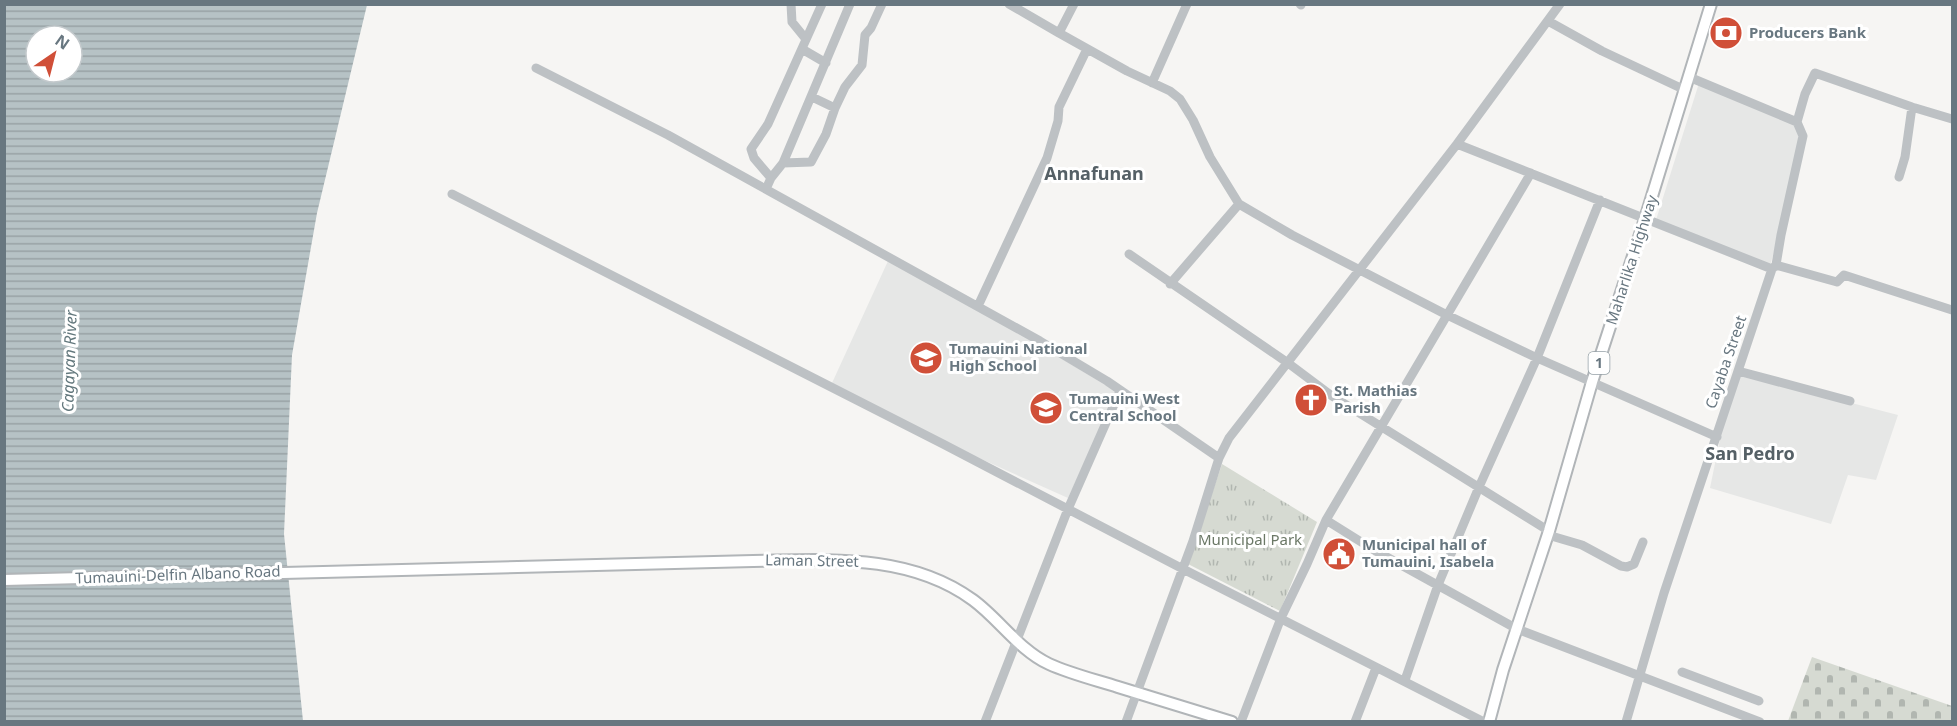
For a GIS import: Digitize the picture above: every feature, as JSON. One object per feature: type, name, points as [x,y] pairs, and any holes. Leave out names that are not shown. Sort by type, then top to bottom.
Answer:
[{"type":"main road","name":"Maharlika Highway","points":[[1486,722],[1549,533],[1592,382],[1646,219],[1711,4]]},
{"type":"main road","name":"Laman Street","points":[[351,570],[753,561],[855,561],[898,567],[939,580],[974,600],[1034,655],[1050,664],[1232,722]]},
{"type":"main road","name":"Tumauini-Delfin Albano Road","points":[[4,580],[351,570]]},
{"type":"street","points":[[791,4],[792,21],[805,38]]},
{"type":"street","points":[[771,178],[754,158],[751,149],[768,124],[822,4]]},
{"type":"street","points":[[766,189],[771,178],[783,163],[850,4]]},
{"type":"street","points":[[783,163],[811,162],[826,134],[845,87],[862,65],[865,35],[872,28],[882,4]]},
{"type":"street","points":[[1009,4],[1087,50],[1180,99],[1193,120],[1210,157],[1239,204],[1446,315],[1537,358],[1717,437]]},
{"type":"street","points":[[1059,33],[1074,4]]},
{"type":"street","points":[[1152,83],[1187,4]]},
{"type":"street","points":[[1126,722],[1194,541],[1219,458],[1237,426],[1456,144],[1560,4]]},
{"type":"street","points":[[1548,21],[1602,51],[1685,90]]},
{"type":"street","points":[[802,49],[826,63]]},
{"type":"street","points":[[978,306],[1047,158],[1058,121],[1059,107],[1087,50]]},
{"type":"street","points":[[536,68],[668,135],[1068,357],[1219,458]]},
{"type":"street","points":[[1689,77],[1797,122],[1805,94],[1815,73],[1953,119]]},
{"type":"street","points":[[812,97],[835,108]]},
{"type":"street","points":[[1899,177],[1905,157],[1912,107]]},
{"type":"street","name":"Cayaba Street","points":[[1626,722],[1664,593],[1774,267],[1803,136],[1797,122]]},
{"type":"street","points":[[1456,144],[1774,267],[1837,282],[1844,274],[1953,310]]},
{"type":"street","points":[[1241,722],[1281,618],[1326,520],[1531,173]]},
{"type":"street","points":[[452,194],[1376,668],[1405,680],[1486,722]]},
{"type":"street","points":[[1405,680],[1438,585],[1537,358],[1600,200]]},
{"type":"street","points":[[1170,284],[1239,204]]},
{"type":"street","points":[[1129,254],[1332,396],[1549,533],[1582,545],[1627,567],[1634,564],[1643,542]]},
{"type":"street","points":[[1738,371],[1851,401]]},
{"type":"street","points":[[985,722],[1068,509],[1120,391]]},
{"type":"street","points":[[1326,520],[1374,550],[1517,628],[1735,715],[1760,722]]},
{"type":"street","points":[[1355,722],[1376,668]]},
{"type":"street","points":[[1682,672],[1759,701]]},
{"type":"street","points":[[1735,715],[1737,694]]},
{"type":"shaded area","points":[[1699,83],[1795,123],[1798,134],[1798,151],[1786,209],[1770,266],[1656,220]]},
{"type":"shaded area","points":[[888,261],[1021,334],[1115,391],[1068,498],[961,450],[832,383]]},
{"type":"shaded area","points":[[1739,374],[1898,415],[1876,480],[1848,475],[1831,524],[1710,488],[1722,429]]},
{"type":"green space","name":"Municipal Park","points":[[1222,464],[1317,522],[1280,611],[1188,564]]},
{"type":"green space","points":[[1812,657],[1952,706],[1952,721],[1788,721]]},
{"type":"water","name":"Cagayan River","points":[[4,5],[367,5],[317,213],[292,355],[284,534],[303,721],[5,721]]},
{"type":"place","name":"Producers Bank","points":[[1726,33]]},
{"type":"place","name":"Tumauini National High School","points":[[926,358]]},
{"type":"place","name":"St. Mathias Parish","points":[[1311,400]]},
{"type":"place","name":"Tumauini West Central School","points":[[1046,408]]},
{"type":"place","name":"Municipal hall of Tumauini, Isabela","points":[[1339,554]]},
{"type":"district","name":"Annafunan","points":[[1094,174]]},
{"type":"district","name":"San Pedro","points":[[1750,454]]}]
